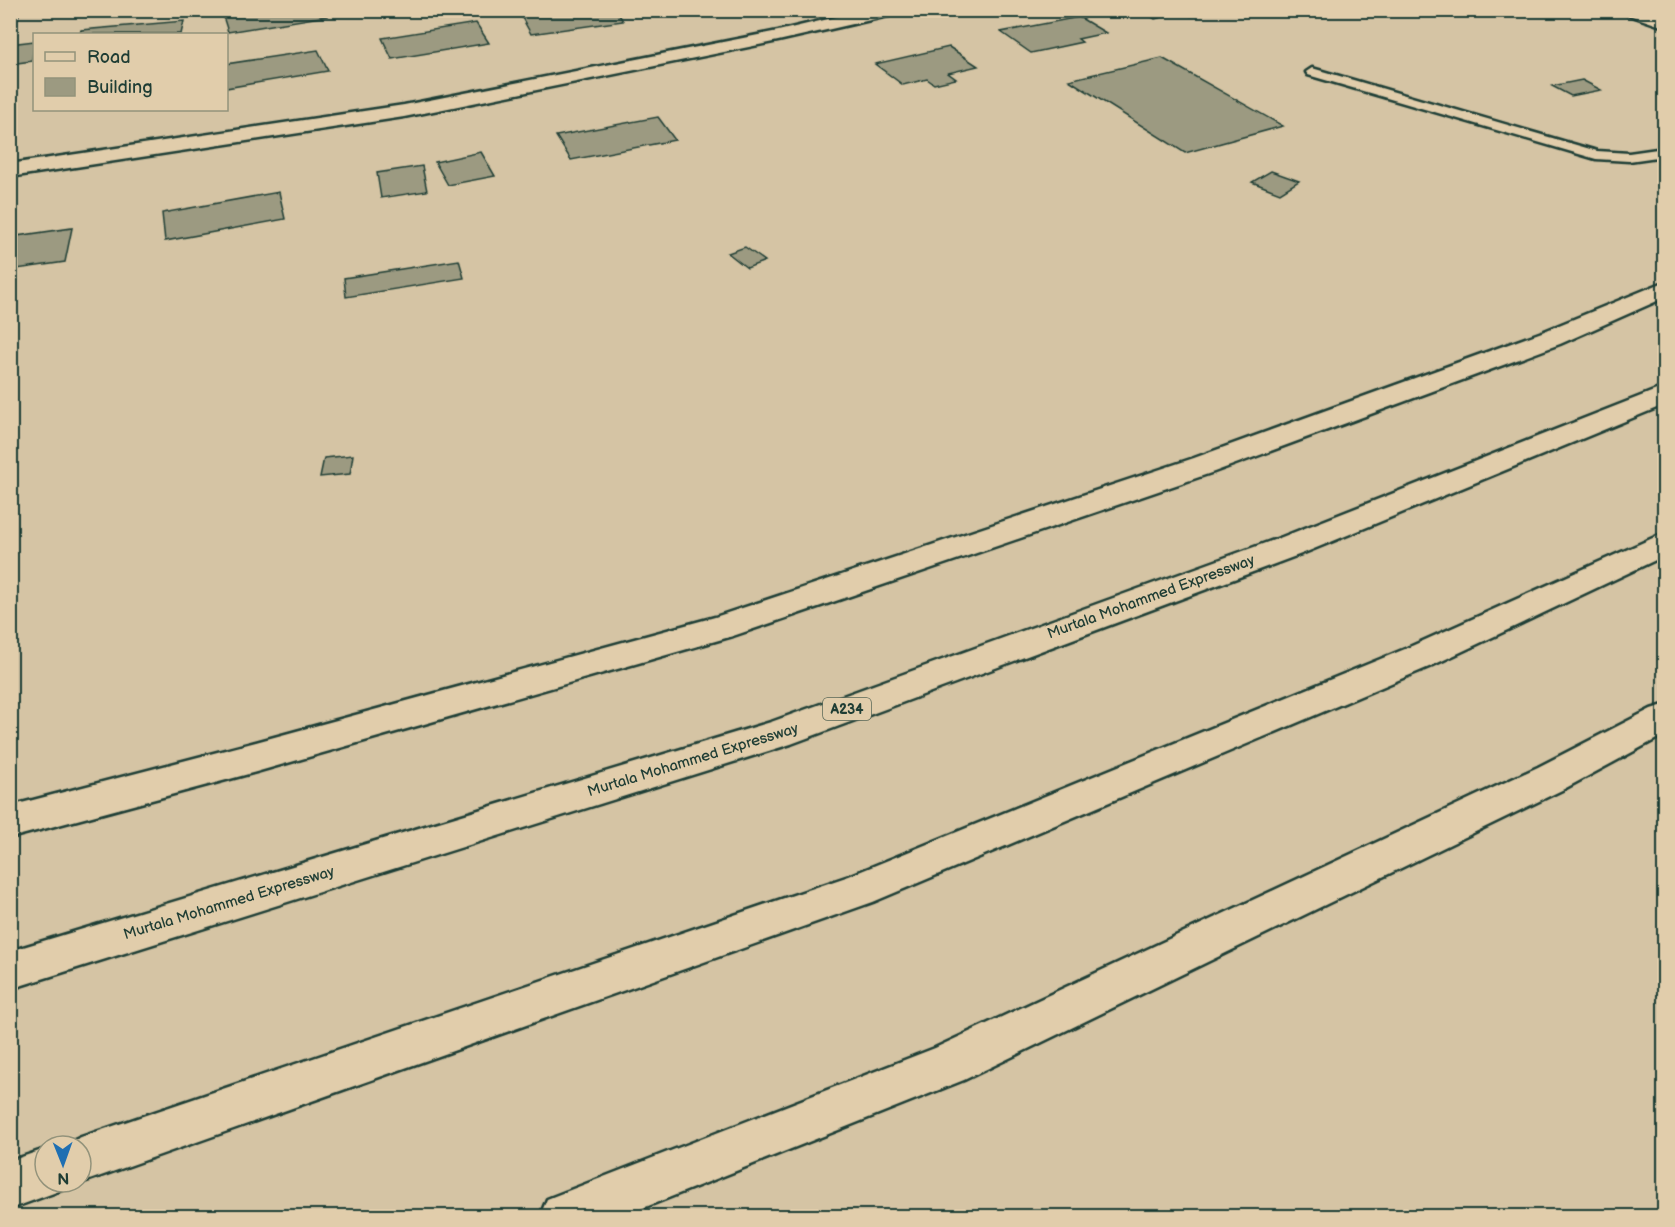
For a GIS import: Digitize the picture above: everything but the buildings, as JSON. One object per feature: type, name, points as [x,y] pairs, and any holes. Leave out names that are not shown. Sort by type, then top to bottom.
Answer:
[{"type":"main road","points":[[10,171],[404,111],[778,36],[891,10]]},
{"type":"main road","points":[[1632,10],[1665,22]]},
{"type":"main road","points":[[10,822],[256,757],[721,627],[1204,465],[1551,338],[1665,289]]},
{"type":"main road","name":"Murtala Mohammed Expressway","points":[[10,970],[778,734],[1293,545],[1665,395]]},
{"type":"main road","points":[[93,1156],[859,890],[1417,658],[1665,544]]},
{"type":"main road","points":[[564,1216],[948,1065],[1551,778],[1665,719]]},
{"type":"main road","points":[[10,1185],[33,1177]]},
{"type":"lane","points":[[10,19],[13,10]]},
{"type":"lane","points":[[1312,72],[1596,155],[1629,158],[1665,152]]}]
